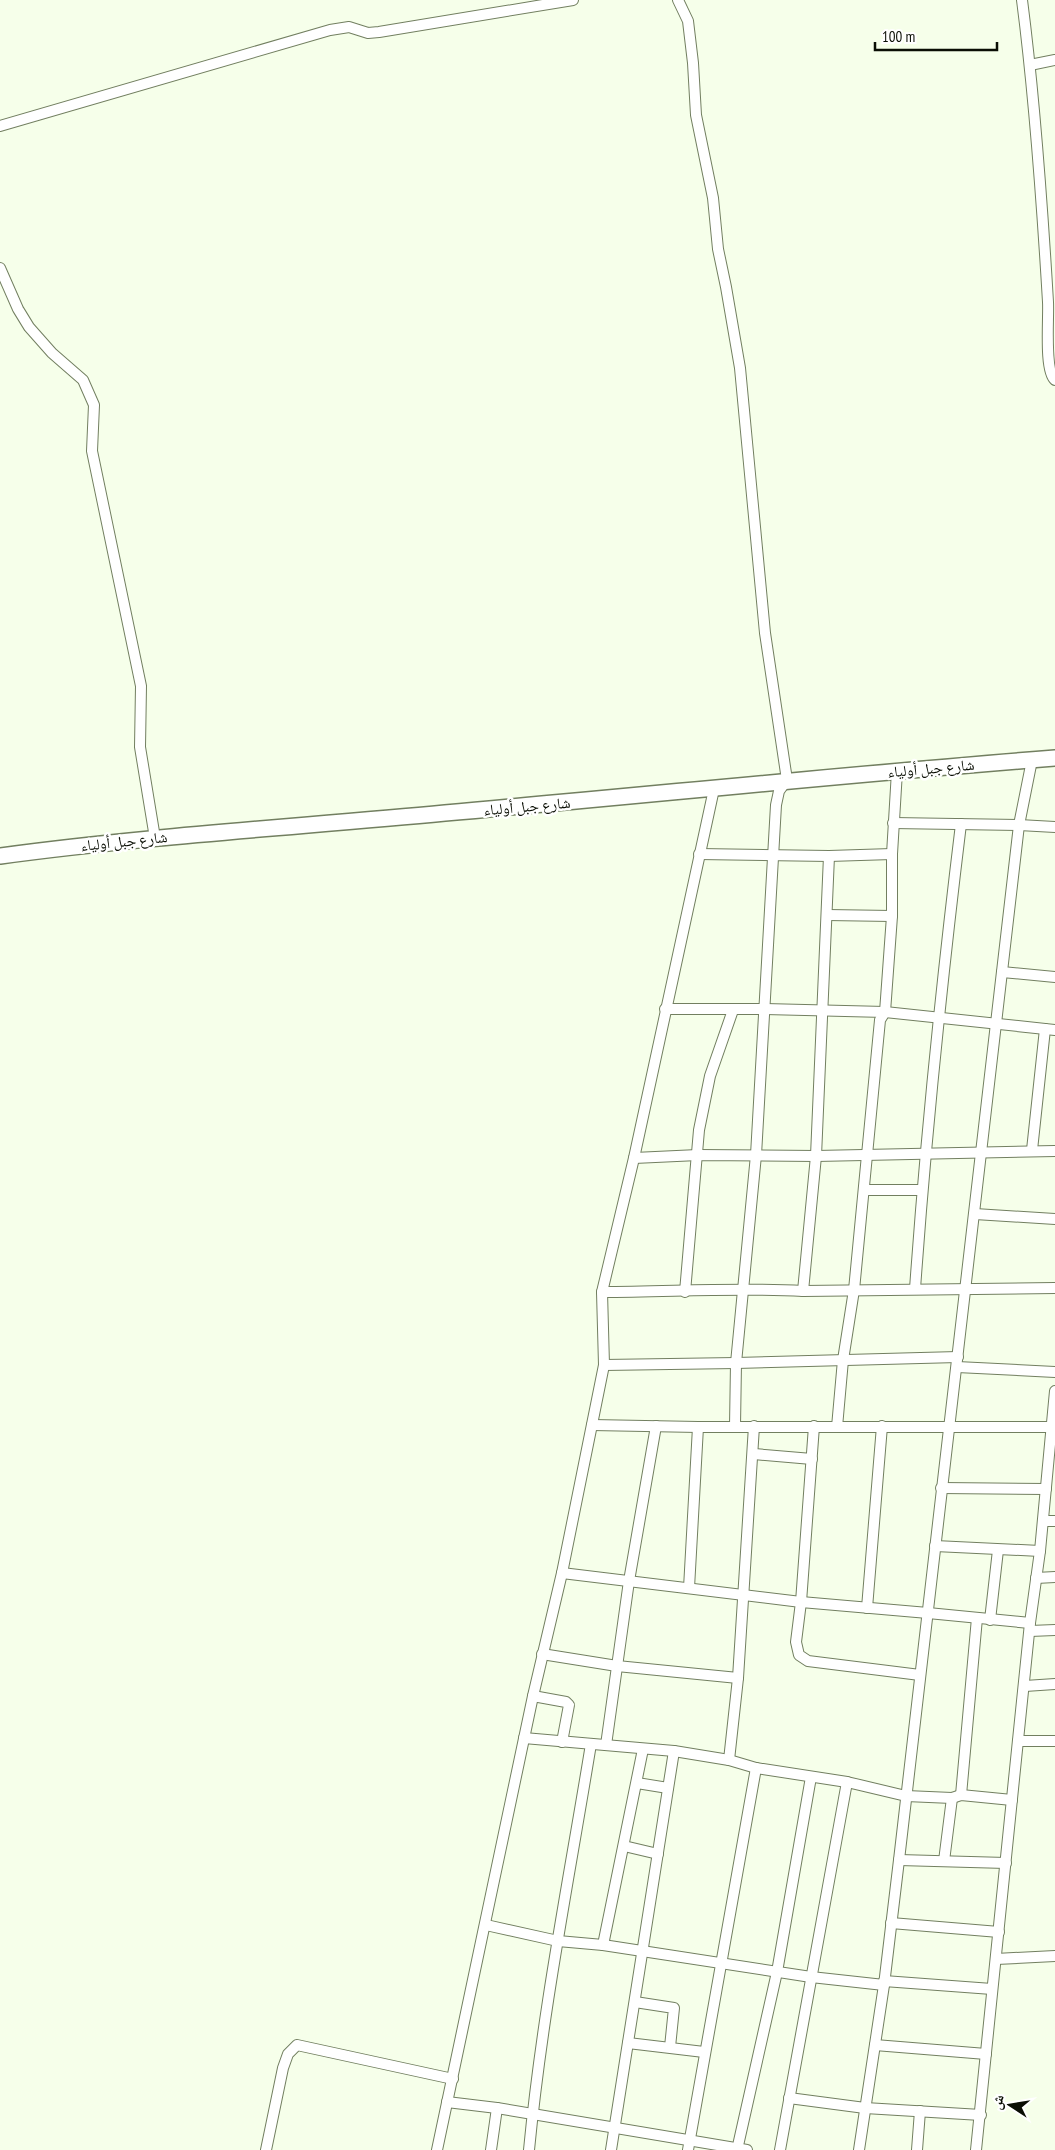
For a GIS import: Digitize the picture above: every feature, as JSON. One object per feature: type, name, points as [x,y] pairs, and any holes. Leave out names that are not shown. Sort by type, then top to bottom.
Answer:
[{"type":"highway","name":"شارع جبل أولياء","points":[[0,856],[155,838],[714,789],[787,780],[1055,758]]},
{"type":"street","points":[[0,126],[330,30],[349,27],[368,33],[379,32],[573,0]]},
{"type":"street","points":[[678,0],[688,21],[696,114],[713,198],[718,249],[740,368],[765,633],[787,780],[779,791],[776,805],[756,1155],[736,1364],[735,1426]]},
{"type":"street","points":[[1022,0],[1030,64],[1047,294],[1049,367],[1052,378],[1055,380]]},
{"type":"street","points":[[1030,64],[1055,60]]},
{"type":"street","points":[[0,268],[18,309],[29,327],[52,353],[83,380],[94,404],[93,458],[141,686],[140,747],[155,838]]},
{"type":"street","points":[[859,2150],[884,1983],[899,1860],[1019,824],[1032,760]]},
{"type":"street","points":[[837,1426],[843,1360],[854,1290],[865,1190],[880,1020],[885,1012],[892,916],[893,824],[897,771]]},
{"type":"street","points":[[437,2150],[542,1654],[562,1573],[604,1365],[602,1292],[634,1158],[714,789]]},
{"type":"street","points":[[893,824],[1019,824],[1055,827]]},
{"type":"street","points":[[915,1289],[925,1153],[938,1018],[961,824]]},
{"type":"street","points":[[699,854],[829,856],[892,854]]},
{"type":"street","points":[[804,1291],[816,1156],[828,915],[829,856]]},
{"type":"street","points":[[828,915],[892,916]]},
{"type":"street","points":[[1002,972],[1055,977]]},
{"type":"street","points":[[666,1009],[885,1012],[1050,1030],[1032,1150]]},
{"type":"street","points":[[685,1292],[699,1130],[710,1076],[733,1010]]},
{"type":"street","points":[[634,1158],[698,1155],[816,1156],[1055,1151]]},
{"type":"street","points":[[865,1190],[922,1190]]},
{"type":"street","points":[[975,1214],[1055,1219]]},
{"type":"street","points":[[602,1292],[1055,1288]]},
{"type":"street","points":[[604,1365],[736,1364],[958,1356]]},
{"type":"street","points":[[957,1367],[1055,1372]]},
{"type":"street","points":[[976,2150],[1030,1627],[1040,1551],[1055,1391]]},
{"type":"street","points":[[592,1425],[698,1427],[1052,1427]]},
{"type":"street","points":[[606,1745],[629,1581],[656,1426]]},
{"type":"street","points":[[728,1760],[738,1678],[745,1595],[754,1426]]},
{"type":"street","points":[[814,1426],[801,1602],[796,1642],[799,1655],[808,1661],[920,1675]]},
{"type":"street","points":[[867,1608],[882,1426]]},
{"type":"street","points":[[689,1588],[698,1427]]},
{"type":"street","points":[[754,1454],[812,1459]]},
{"type":"street","points":[[941,1488],[1046,1489]]},
{"type":"street","points":[[1043,1521],[1055,1521]]},
{"type":"street","points":[[936,1546],[1040,1551]]},
{"type":"street","points":[[990,1620],[998,1550]]},
{"type":"street","points":[[562,1573],[801,1602],[928,1612],[1055,1630]]},
{"type":"street","points":[[1036,1578],[1055,1577]]},
{"type":"street","points":[[944,1861],[956,1797],[977,1618]]},
{"type":"street","points":[[542,1654],[617,1666],[738,1678]]},
{"type":"street","points":[[1025,1686],[1055,1684]]},
{"type":"street","points":[[533,1696],[566,1702],[569,1706],[562,1742]]},
{"type":"street","points":[[524,1738],[643,1748],[728,1760],[756,1768],[848,1782],[906,1796],[1012,1800]]},
{"type":"street","points":[[1018,1740],[1055,1741]]},
{"type":"street","points":[[529,2150],[532,2114],[558,1941],[591,1744]]},
{"type":"street","points":[[604,1945],[643,1748]]},
{"type":"street","points":[[611,2150],[674,1752]]},
{"type":"street","points":[[689,2145],[704,2052],[756,1768]]},
{"type":"street","points":[[447,2102],[614,2127],[689,2145],[740,2150],[776,1972],[811,1777]]},
{"type":"street","points":[[780,2150],[848,1782]]},
{"type":"street","points":[[637,1783],[668,1788]]},
{"type":"street","points":[[624,1846],[658,1854]]},
{"type":"street","points":[[899,1860],[1006,1863]]},
{"type":"street","points":[[891,1923],[999,1932]]},
{"type":"street","points":[[486,1925],[558,1941],[604,1945],[811,1978],[992,1989]]},
{"type":"street","points":[[996,1959],[1055,1956]]},
{"type":"street","points":[[635,2002],[674,2008],[670,2047]]},
{"type":"street","points":[[628,2043],[704,2052]]},
{"type":"street","points":[[266,2150],[283,2068],[288,2054],[297,2045],[453,2079]]},
{"type":"street","points":[[875,2045],[986,2054]]},
{"type":"street","points":[[789,2098],[865,2108],[981,2115]]},
{"type":"street","points":[[491,2150],[497,2108]]},
{"type":"street","points":[[917,2150],[920,2111]]}]
